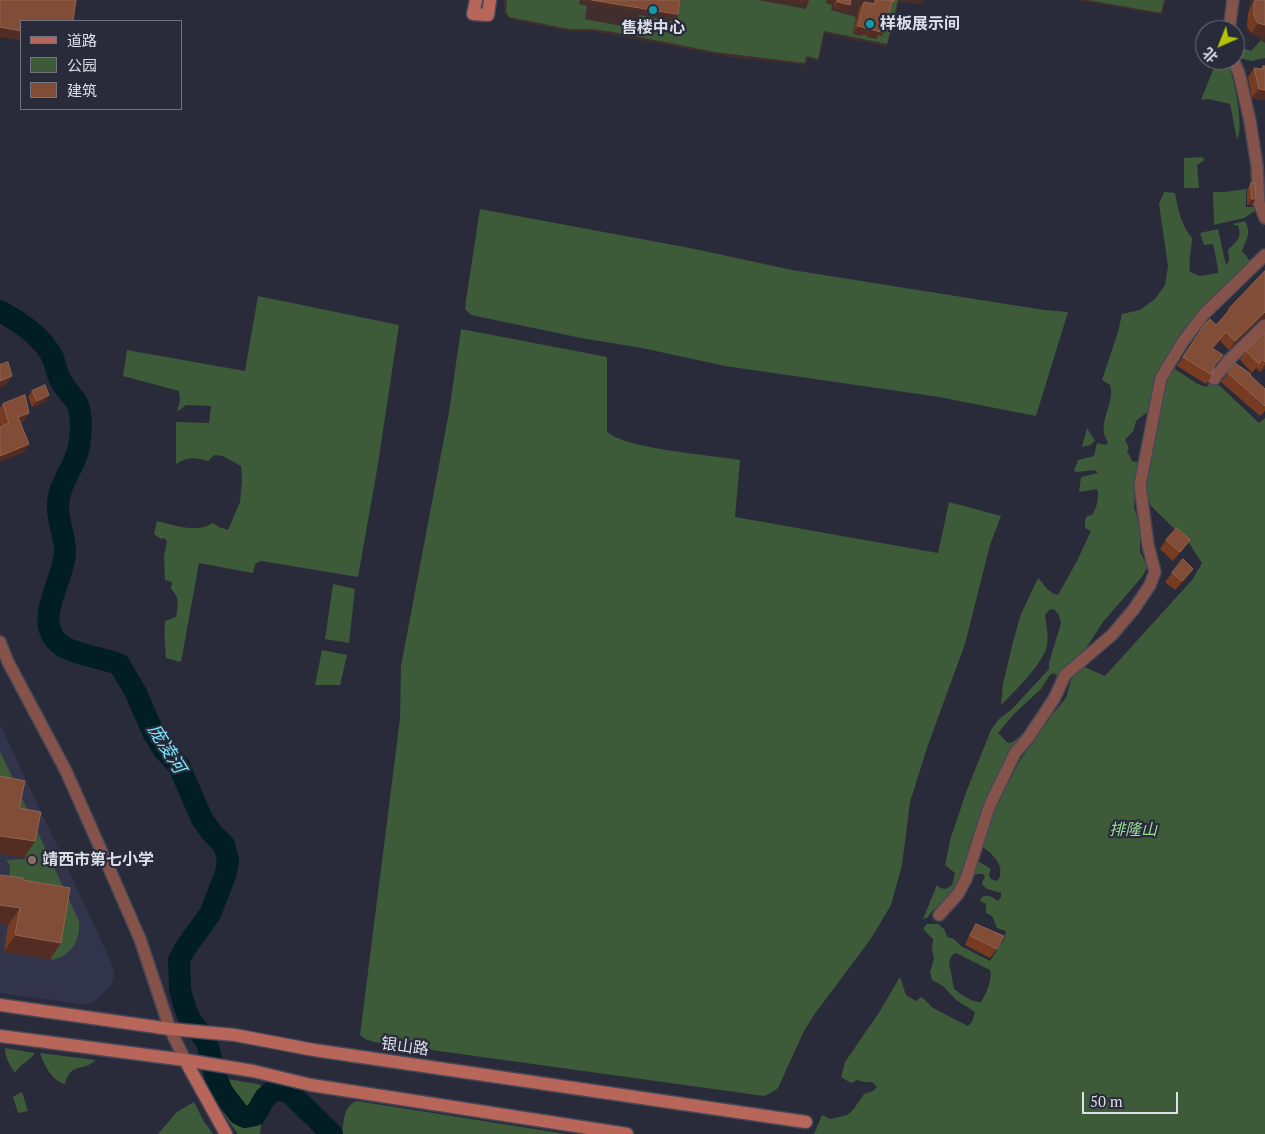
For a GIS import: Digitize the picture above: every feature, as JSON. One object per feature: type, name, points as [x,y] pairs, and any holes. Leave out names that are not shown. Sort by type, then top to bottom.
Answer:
[{"type":"main road","points":[[476,0],[473,14],[488,14],[490,0]]},
{"type":"main road","name":"银山路","points":[[0,1005],[170,1029],[235,1036],[324,1052],[806,1122]]},
{"type":"main road","points":[[0,1036],[200,1062],[311,1085],[626,1134]]},
{"type":"main road","points":[[185,1060],[226,1134]]},
{"type":"street","points":[[1230,20],[1233,0]]},
{"type":"street","points":[[1237,70],[1261,166],[1259,203],[1265,218]]},
{"type":"street","points":[[939,915],[958,894],[966,879],[989,807],[1015,753],[1028,738],[1054,700],[1060,682],[1065,675],[1112,635],[1138,603],[1150,584],[1155,572],[1148,545],[1140,485],[1161,378],[1182,344],[1204,315],[1265,255]]},
{"type":"street","points":[[1214,379],[1228,361],[1265,325]]},
{"type":"street","points":[[0,642],[8,662],[66,771],[106,860],[140,939],[170,1029],[185,1060]]},
{"type":"shaded area","points":[[504,0],[925,0],[923,5],[899,2],[887,47],[825,33],[819,61],[808,58],[806,65],[730,57],[592,31],[568,31],[512,20],[504,14]]},
{"type":"shaded area","points":[[1076,0],[1166,0],[1162,15]]},
{"type":"shaded area","points":[[1250,0],[1265,0],[1265,43],[1246,31]]},
{"type":"shaded area","name":"靖西市第七小学","points":[[0,724],[110,959],[115,974],[112,984],[98,999],[88,1005],[0,993]]},
{"type":"shaded area","points":[[213,1076],[220,1078],[232,1101],[247,1112],[254,1112],[264,1094],[263,1107],[255,1120],[244,1121],[233,1113],[221,1095]]},
{"type":"green space","points":[[507,0],[580,0],[579,4],[587,6],[585,19],[637,29],[639,15],[677,22],[681,0],[758,0],[806,9],[809,0],[827,0],[826,3],[832,5],[831,10],[856,17],[853,34],[862,36],[864,31],[868,32],[867,37],[877,39],[878,35],[882,36],[893,0],[898,0],[887,44],[824,31],[818,59],[806,56],[805,63],[715,52],[619,33],[591,29],[569,29],[509,17],[506,12]]},
{"type":"green space","points":[[1088,0],[1164,0],[1161,13]]},
{"type":"green space","points":[[1261,40],[1265,43],[1265,58],[1251,61],[1245,60],[1245,49],[1251,51]]},
{"type":"green space","points":[[1213,70],[1230,70],[1239,112],[1240,124],[1237,140],[1230,104],[1209,99],[1201,100]]},
{"type":"green space","points":[[1202,157],[1205,160],[1197,165],[1199,188],[1184,188],[1184,158]]},
{"type":"green space","points":[[1246,189],[1246,207],[1255,207],[1256,210],[1244,218],[1214,225],[1213,192]]},
{"type":"green space","points":[[1164,192],[1175,193],[1183,222],[1192,238],[1189,263],[1190,272],[1200,276],[1218,273],[1213,244],[1204,245],[1200,233],[1218,229],[1226,265],[1229,261],[1228,250],[1238,240],[1240,234],[1238,226],[1232,224],[1245,221],[1248,233],[1242,251],[1251,262],[1170,350],[1161,367],[1150,415],[1146,413],[1136,421],[1134,430],[1125,440],[1129,448],[1127,451],[1132,461],[1140,463],[1134,507],[1140,526],[1140,552],[1148,566],[1142,577],[1103,622],[1081,656],[1059,677],[1053,673],[1049,676],[1041,689],[1014,714],[998,733],[1008,743],[1013,742],[1028,729],[972,844],[958,888],[940,906],[933,910],[927,918],[923,919],[937,885],[940,888],[946,889],[952,885],[955,873],[945,865],[951,837],[991,730],[998,720],[1012,709],[1049,669],[1049,663],[1061,623],[1059,615],[1054,609],[1049,610],[1045,615],[1048,638],[1047,646],[1040,661],[1001,705],[1003,684],[1014,638],[1021,614],[1038,578],[1049,591],[1058,595],[1091,531],[1085,528],[1085,520],[1095,510],[1098,492],[1097,489],[1079,492],[1081,477],[1098,473],[1095,470],[1074,471],[1078,460],[1094,456],[1097,443],[1106,445],[1108,442],[1104,428],[1111,392],[1110,385],[1102,380],[1122,314],[1140,310],[1155,299],[1165,285],[1168,266],[1159,204]]},
{"type":"green space","points":[[480,209],[695,249],[792,270],[1044,310],[1068,312],[1036,416],[939,397],[725,366],[471,315],[465,309]]},
{"type":"green space","points":[[258,296],[399,325],[377,470],[358,577],[261,561],[255,564],[253,573],[199,563],[181,662],[166,658],[165,621],[176,617],[178,602],[176,595],[171,589],[172,582],[165,580],[164,556],[167,541],[154,534],[157,521],[193,528],[200,528],[213,523],[228,530],[240,502],[241,466],[223,456],[214,455],[208,461],[191,458],[176,464],[176,422],[209,423],[211,406],[186,405],[177,412],[180,400],[179,391],[123,376],[127,350],[245,371]]},
{"type":"green space","points":[[461,329],[607,357],[607,432],[617,438],[650,447],[740,460],[735,517],[938,553],[949,502],[1001,516],[990,545],[965,644],[928,745],[910,802],[902,865],[891,905],[870,940],[804,1031],[778,1088],[764,1096],[374,1042],[360,1035],[400,719],[401,666],[449,412]]},
{"type":"green space","name":"排隆山","points":[[1172,367],[1196,383],[1206,387],[1211,382],[1219,385],[1259,423],[1265,418],[1265,1134],[814,1134],[822,1115],[830,1119],[847,1115],[853,1110],[864,1094],[873,1091],[877,1087],[872,1082],[857,1080],[851,1083],[841,1077],[845,1062],[880,1011],[900,977],[906,995],[916,1001],[921,997],[933,1008],[968,1026],[972,1022],[975,1012],[956,1000],[943,986],[932,980],[930,972],[934,959],[933,939],[924,930],[924,927],[927,924],[938,924],[945,930],[947,937],[954,939],[961,946],[990,961],[1004,939],[1006,931],[997,928],[992,916],[986,913],[986,904],[980,901],[982,897],[990,896],[998,901],[1001,893],[987,889],[982,884],[985,877],[983,874],[969,877],[974,862],[978,861],[991,869],[989,875],[991,879],[995,881],[999,879],[999,864],[989,852],[980,846],[996,801],[1020,760],[1066,698],[1071,680],[1082,666],[1105,676],[1192,580],[1202,563],[1189,543],[1151,506],[1144,490],[1164,383]],"holes":[[[956,953],[990,970],[991,977],[987,990],[981,1002],[977,1002],[954,989],[949,962],[952,955]]]},
{"type":"green space","points":[[1087,428],[1095,441],[1090,445],[1082,447]]},
{"type":"green space","points":[[333,584],[355,589],[349,643],[325,639]]},
{"type":"green space","points":[[322,650],[347,655],[340,685],[315,685]]},
{"type":"green space","points":[[0,751],[15,783],[0,784]]},
{"type":"green space","points":[[20,794],[79,921],[78,935],[73,946],[64,955],[51,960],[59,903],[0,888],[9,881],[10,865],[6,860],[25,859],[30,828],[0,823]]},
{"type":"green space","points":[[5,1048],[35,1053],[15,1073],[8,1061]]},
{"type":"green space","points":[[40,1053],[96,1060],[91,1064],[70,1072],[65,1084],[52,1076]]},
{"type":"green space","points":[[207,1075],[213,1076],[221,1093],[234,1109],[241,1114],[248,1116],[256,1114],[263,1107],[260,1134],[238,1134],[227,1119],[205,1080]]},
{"type":"green space","points":[[220,1078],[258,1084],[262,1087],[264,1094],[254,1112],[242,1110],[232,1101]]},
{"type":"green space","points":[[22,1092],[28,1111],[18,1113],[13,1097]]},
{"type":"green space","points":[[357,1101],[566,1134],[342,1134],[347,1110],[352,1103]]},
{"type":"green space","points":[[194,1102],[213,1134],[158,1134],[177,1112]]},
{"type":"building","points":[[1,0],[76,0],[73,20],[20,20],[20,31],[0,27]]},
{"type":"building","name":"售楼中心","points":[[592,0],[680,0],[678,14]]},
{"type":"building","points":[[838,0],[851,0],[850,5],[838,2]]},
{"type":"building","points":[[876,0],[894,0],[894,2],[892,1],[885,29],[882,28],[881,32],[858,26],[864,2],[875,4]]},
{"type":"building","points":[[1256,0],[1265,0],[1265,25],[1258,23],[1254,16]]},
{"type":"building","points":[[1263,66],[1265,66],[1265,90],[1259,89],[1254,68],[1263,69]]},
{"type":"building","points":[[1251,183],[1255,183],[1256,199],[1252,199]]},
{"type":"building","points":[[1265,271],[1265,312],[1235,341],[1226,332],[1212,348],[1223,355],[1214,366],[1212,375],[1183,357],[1205,324],[1210,319],[1216,325]]},
{"type":"building","points":[[1265,333],[1265,362],[1262,359],[1259,364],[1246,351]]},
{"type":"building","points":[[8,362],[12,376],[0,381],[0,365]]},
{"type":"building","points":[[1235,363],[1251,374],[1265,389],[1265,406],[1228,373]]},
{"type":"building","points":[[45,385],[49,395],[37,401],[32,391]]},
{"type":"building","points":[[25,395],[29,413],[18,417],[29,444],[0,456],[0,427],[9,423],[3,404]]},
{"type":"building","points":[[1177,528],[1190,540],[1180,552],[1166,540]]},
{"type":"building","points":[[1183,559],[1193,569],[1182,581],[1172,573]]},
{"type":"building","points":[[0,776],[25,781],[19,808],[41,812],[35,841],[0,836]]},
{"type":"building","points":[[0,875],[70,888],[61,943],[15,935],[20,908],[0,905]]},
{"type":"building","points":[[976,924],[1004,936],[997,949],[971,936]]},
{"type":"waterway","name":"庞凌河","points":[[0,311],[23,325],[43,343],[53,358],[60,380],[75,399],[80,415],[79,447],[59,496],[59,515],[65,549],[64,561],[49,612],[49,625],[52,636],[66,648],[119,664],[135,691],[153,732],[164,750],[179,766],[202,819],[224,845],[228,860],[226,873],[210,914],[179,960],[180,990],[186,1011],[207,1042],[216,1078],[223,1093],[239,1114],[245,1117],[255,1115],[265,1098],[275,1089],[289,1092],[332,1134]]},
{"type":"place","name":"售楼中心","points":[[653,10]]},
{"type":"place","name":"样板展示间","points":[[870,24]]},
{"type":"place","name":"靖西市第七小学","points":[[32,860]]}]
